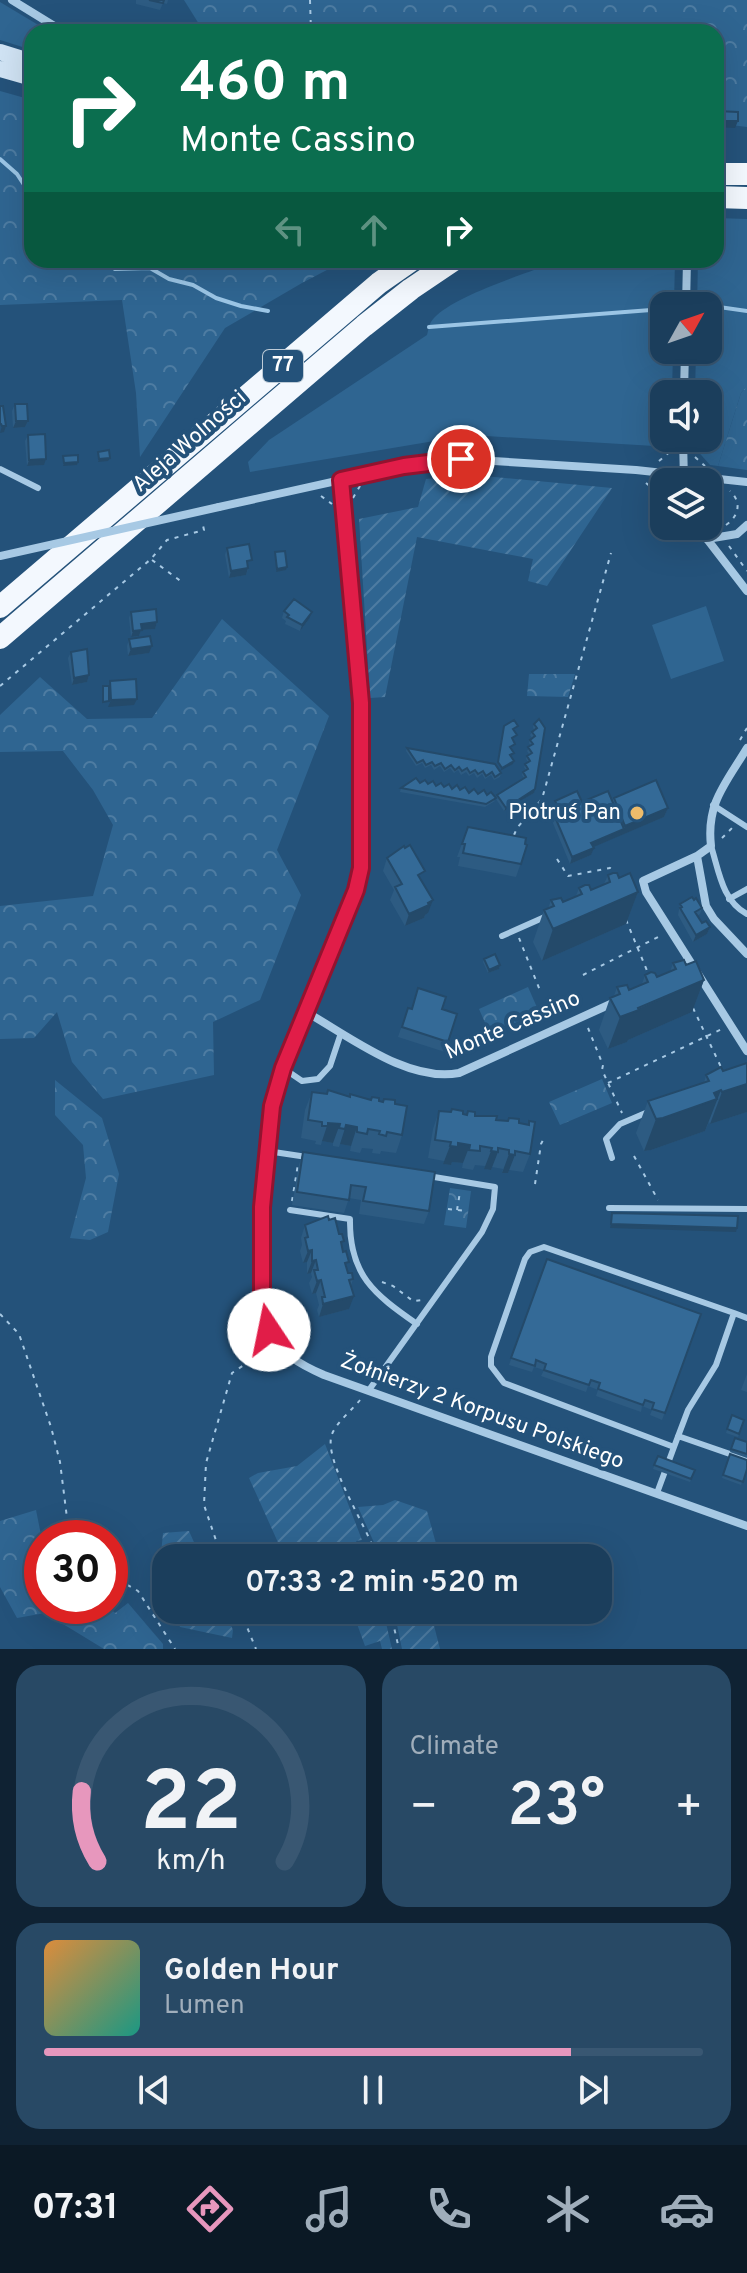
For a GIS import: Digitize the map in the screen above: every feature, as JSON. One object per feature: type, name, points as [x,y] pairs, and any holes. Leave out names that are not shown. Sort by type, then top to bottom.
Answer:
[{"type":"highway","points":[[724,174],[747,174]]},
{"type":"highway","points":[[724,197],[747,198]]},
{"type":"highway","points":[[379,283],[387,268]]},
{"type":"highway","name":"Aleja Wolności","points":[[0,607],[379,283],[401,268]]},
{"type":"highway","name":"Aleja Wolności","points":[[0,638],[364,326],[442,268]]},
{"type":"main road","points":[[0,52],[24,60]]},
{"type":"main road","points":[[0,69],[24,76]]},
{"type":"street","points":[[13,0],[51,24]]},
{"type":"street","points":[[686,292],[687,268]]},
{"type":"street","points":[[0,556],[404,466],[461,459],[650,475]]},
{"type":"street","points":[[276,1343],[265,1315],[261,1282],[262,1207],[272,1106],[283,1068],[356,890],[361,868],[361,703],[341,480]]},
{"type":"street","points":[[722,480],[746,484]]},
{"type":"street","points":[[722,536],[737,534],[747,525]]},
{"type":"street","points":[[708,540],[747,591]]},
{"type":"street","points":[[747,748],[713,805],[709,831],[711,846],[697,856],[639,881],[747,1051]]},
{"type":"street","points":[[697,856],[706,906],[747,954]]},
{"type":"street","points":[[678,973],[692,967]]},
{"type":"street","name":"Monte Cassino","points":[[306,1012],[406,1067],[429,1075],[445,1075],[459,1073],[625,997]]},
{"type":"street","name":"Żołnierzy 2 Korpusu Polskiego","points":[[276,1343],[285,1353],[310,1369],[747,1526]]},
{"type":"lane","points":[[0,469],[38,488]]},
{"type":"lane","points":[[713,805],[747,827]]},
{"type":"lane","points":[[711,846],[729,899],[747,914]]},
{"type":"lane","points":[[729,899],[747,889]]},
{"type":"lane","points":[[739,910],[747,906]]},
{"type":"lane","points":[[502,936],[557,912]]},
{"type":"lane","points":[[283,1068],[302,1081],[318,1079],[330,1066],[341,1033]]},
{"type":"lane","points":[[612,1158],[606,1139],[612,1130],[655,1109]]},
{"type":"lane","points":[[267,1151],[309,1158]]},
{"type":"lane","points":[[369,1390],[482,1232],[493,1209],[495,1187],[423,1176]]},
{"type":"lane","points":[[609,1208],[747,1209]]},
{"type":"lane","points":[[290,1210],[350,1219],[353,1254],[361,1274],[378,1295],[417,1324]]},
{"type":"lane","points":[[674,1447],[504,1383],[496,1375],[491,1366],[491,1357],[525,1259],[530,1252],[544,1247],[747,1318]]},
{"type":"lane","points":[[657,1493],[688,1410],[716,1365],[734,1313]]},
{"type":"lane","points":[[678,1436],[747,1460]]},
{"type":"path","points":[[310,0],[311,24]]},
{"type":"path","points":[[694,452],[700,463],[709,468]]},
{"type":"path","points":[[642,481],[650,487]]},
{"type":"path","points":[[342,501],[353,499],[363,483]]},
{"type":"path","points":[[722,488],[728,489],[738,501],[734,520],[722,526]]},
{"type":"path","points":[[0,686],[151,559],[167,540],[204,530],[202,520]]},
{"type":"path","points":[[514,835],[542,799],[611,553]]},
{"type":"path","points":[[151,559],[182,582]]},
{"type":"path","points":[[711,846],[740,821]]},
{"type":"path","points":[[557,859],[568,876],[610,868],[612,863]]},
{"type":"path","points":[[622,911],[649,976]]},
{"type":"path","points":[[515,930],[541,993]]},
{"type":"path","points":[[583,975],[670,931]]},
{"type":"path","points":[[574,997],[578,1006]]},
{"type":"path","points":[[689,1000],[727,1079]]},
{"type":"path","points":[[583,1017],[621,1111]]},
{"type":"path","points":[[608,1083],[730,1026]]},
{"type":"path","points":[[535,1184],[544,1138]]},
{"type":"path","points":[[634,1156],[662,1208]]},
{"type":"path","points":[[290,1210],[298,1162]]},
{"type":"path","points":[[457,1210],[460,1187]]},
{"type":"path","points":[[448,1209],[467,1211]]},
{"type":"path","points":[[373,1278],[393,1286],[413,1301],[427,1299]]},
{"type":"path","points":[[0,1314],[19,1334],[51,1427],[60,1462],[67,1520]]},
{"type":"path","points":[[217,1544],[204,1505],[206,1463],[232,1373],[276,1343]]},
{"type":"path","points":[[369,1390],[331,1435],[331,1443],[338,1471],[371,1544]]},
{"type":"path","points":[[128,1585],[138,1591],[175,1649]]},
{"type":"path","points":[[246,1624],[256,1649]]},
{"type":"path","points":[[393,1624],[399,1649]]},
{"type":"green space","points":[[184,0],[747,0],[747,127],[724,124],[724,24],[199,24]]},
{"type":"green space","points":[[0,2],[37,24],[24,24],[24,48],[0,40]]},
{"type":"green space","points":[[0,91],[24,98],[24,268],[331,268],[225,328],[140,457],[136,393],[122,300],[0,305]]},
{"type":"green space","points":[[724,218],[747,219],[747,386],[741,393],[718,466],[710,465],[698,452],[722,452],[722,380],[695,380],[696,364],[722,364],[722,292],[697,292],[698,268],[724,268]]},
{"type":"green space","points":[[540,268],[675,268],[674,292],[650,292],[650,364],[673,364],[672,380],[650,380],[650,446],[470,435],[250,472],[248,462],[269,440],[427,335],[432,320],[458,301]]},
{"type":"green space","points":[[747,386],[747,470],[718,466],[741,393]]},
{"type":"green space","points":[[474,475],[612,488],[547,586],[528,581],[533,559],[417,537],[385,697],[370,698],[359,519],[418,507],[426,479]]},
{"type":"green space","points":[[706,606],[724,661],[671,679],[652,625]]},
{"type":"green space","points":[[222,619],[329,716],[277,850],[301,895],[260,1000],[213,1022],[214,1075],[103,1099],[72,1062],[57,1012],[34,1038],[0,1039],[0,906],[93,896],[113,825],[93,790],[63,751],[0,752],[0,715],[40,677],[87,719],[152,718]]},
{"type":"green space","points":[[529,674],[575,674],[568,697],[527,696]]},
{"type":"green space","points":[[528,987],[539,1012],[490,1034],[479,1009]]},
{"type":"green space","points":[[602,1079],[612,1103],[560,1125],[549,1102]]},
{"type":"green space","points":[[55,1080],[102,1118],[119,1174],[108,1232],[90,1240],[70,1238],[86,1178],[83,1145],[55,1115]]},
{"type":"green space","points":[[450,1188],[471,1191],[466,1228],[444,1225]]},
{"type":"green space","points":[[325,1444],[362,1540],[356,1541],[357,1544],[279,1544],[249,1478],[258,1473],[297,1466]]},
{"type":"green space","points":[[395,1500],[427,1511],[436,1544],[375,1544],[358,1507],[383,1505]]},
{"type":"green space","points":[[36,1510],[38,1520],[24,1520],[24,1617],[17,1618],[0,1587],[0,1521]]},
{"type":"green space","points":[[189,1531],[195,1544],[162,1544],[163,1533]]},
{"type":"green space","points":[[128,1603],[163,1644],[163,1649],[104,1649],[63,1624],[128,1624]]},
{"type":"green space","points":[[179,1624],[230,1624],[232,1638],[180,1627]]},
{"type":"green space","points":[[357,1624],[386,1624],[392,1649],[382,1649],[380,1641],[365,1646]]},
{"type":"green space","points":[[397,1624],[434,1624],[440,1649],[402,1649]]},
{"type":"building","points":[[724,111],[738,112],[738,121],[724,121]]},
{"type":"building","points":[[15,404],[27,404],[28,421],[16,421]]},
{"type":"building","points":[[0,406],[3,406],[6,426],[0,424]]},
{"type":"building","points":[[45,434],[46,459],[29,460],[28,435]]},
{"type":"building","points":[[109,450],[110,458],[99,459],[98,452]]},
{"type":"building","points":[[78,455],[78,462],[64,463],[63,456]]},
{"type":"building","points":[[249,544],[252,560],[247,561],[248,568],[231,571],[227,548]]},
{"type":"building","points":[[285,551],[287,567],[277,569],[275,552]]},
{"type":"building","points":[[294,599],[312,612],[302,625],[287,617],[289,615],[284,611]]},
{"type":"building","points":[[156,609],[157,622],[141,624],[142,630],[133,631],[131,612]]},
{"type":"building","points":[[150,636],[152,646],[131,649],[129,639]]},
{"type":"building","points":[[87,649],[89,675],[74,678],[71,652]]},
{"type":"building","points":[[136,679],[137,699],[111,700],[110,681]]},
{"type":"building","points":[[103,686],[109,686],[109,701],[103,702]]},
{"type":"building","points":[[539,719],[545,728],[535,789],[506,808],[497,795],[526,777],[523,772],[528,769],[525,764],[530,761],[527,756],[532,753],[528,747],[533,744],[530,740],[535,736],[532,732],[537,728],[534,724]]},
{"type":"building","points":[[514,720],[518,726],[513,729],[517,735],[512,738],[515,744],[510,747],[514,753],[510,755],[514,761],[502,768],[498,762],[504,726]]},
{"type":"building","points":[[407,748],[495,764],[501,773],[495,777],[492,772],[486,776],[483,771],[470,773],[467,768],[455,770],[451,765],[445,769],[441,763],[426,765],[423,760],[417,763]]},
{"type":"building","points":[[416,778],[420,783],[433,781],[436,786],[449,784],[452,789],[457,785],[460,790],[465,787],[469,793],[474,789],[478,794],[484,790],[487,795],[491,792],[496,798],[486,804],[401,788]]},
{"type":"building","name":"Piotruś Pan","points":[[656,780],[668,808],[625,826],[614,798]]},
{"type":"building","points":[[577,791],[582,802],[608,791],[624,829],[591,843],[594,848],[572,857],[552,810],[558,807],[555,801]]},
{"type":"building","points":[[468,827],[526,838],[521,864],[463,853],[465,844],[462,844]]},
{"type":"building","points":[[410,845],[425,871],[418,875],[433,900],[409,914],[395,887],[402,884],[387,858]]},
{"type":"building","points":[[617,873],[619,878],[630,873],[638,892],[553,929],[544,910],[554,906],[551,900],[561,898],[563,902],[582,894],[579,888],[585,885],[589,885],[591,890],[610,882],[608,875]]},
{"type":"building","points":[[692,897],[702,908],[695,912],[702,923],[706,921],[710,927],[696,935],[680,908],[680,904]]},
{"type":"building","points":[[495,954],[500,965],[489,970],[484,959]]},
{"type":"building","points":[[684,960],[686,965],[696,961],[704,980],[620,1017],[610,998],[620,994],[617,987],[627,985],[629,990],[648,982],[645,975],[651,972],[657,977],[676,969],[673,963]]},
{"type":"building","points":[[418,988],[446,997],[442,1009],[457,1014],[448,1042],[402,1027],[408,1008],[412,1009]]},
{"type":"building","points":[[747,1063],[747,1084],[721,1090],[714,1093],[717,1099],[656,1119],[648,1101],[709,1081],[706,1075],[721,1067],[723,1071]]},
{"type":"building","points":[[328,1090],[350,1097],[350,1094],[371,1100],[372,1097],[379,1098],[383,1102],[384,1099],[395,1100],[395,1104],[407,1106],[402,1135],[387,1132],[386,1136],[379,1134],[380,1131],[368,1129],[367,1134],[357,1132],[357,1127],[346,1125],[345,1129],[339,1128],[340,1124],[328,1123],[328,1126],[322,1126],[322,1122],[308,1120],[312,1092],[327,1094]]},
{"type":"building","points":[[452,1109],[467,1115],[468,1111],[475,1112],[475,1116],[497,1116],[496,1120],[519,1119],[519,1123],[529,1125],[529,1121],[535,1122],[530,1154],[515,1151],[515,1155],[509,1154],[509,1150],[498,1148],[498,1152],[480,1146],[480,1151],[469,1150],[470,1145],[458,1143],[458,1147],[450,1146],[451,1142],[435,1140],[439,1111],[451,1112]]},
{"type":"building","points":[[303,1152],[435,1172],[429,1211],[363,1201],[366,1187],[351,1185],[349,1200],[297,1192]]},
{"type":"building","points":[[612,1213],[738,1216],[737,1228],[611,1224]]},
{"type":"building","points":[[328,1216],[329,1220],[335,1218],[339,1234],[342,1234],[343,1252],[346,1251],[349,1262],[345,1263],[348,1273],[352,1273],[353,1279],[349,1280],[354,1296],[323,1304],[322,1297],[325,1297],[321,1280],[317,1281],[314,1270],[318,1270],[316,1260],[312,1261],[312,1250],[308,1251],[305,1225]]},
{"type":"building","points":[[547,1259],[701,1314],[665,1413],[652,1409],[654,1403],[645,1400],[643,1405],[598,1389],[600,1383],[591,1380],[589,1385],[544,1370],[546,1364],[536,1360],[535,1366],[511,1358]]},
{"type":"building","points":[[732,1415],[744,1420],[739,1434],[727,1429]]},
{"type":"building","points":[[735,1438],[747,1442],[747,1454],[731,1449]]},
{"type":"building","points":[[730,1454],[747,1460],[743,1482],[723,1475]]},
{"type":"building","points":[[658,1456],[695,1470],[691,1479],[654,1465]]},
{"type":"waterway","points":[[0,159],[24,185]]},
{"type":"waterway","points":[[113,268],[150,268]]},
{"type":"waterway","points":[[150,268],[216,298],[268,311]]},
{"type":"waterway","points":[[722,307],[747,311]]},
{"type":"waterway","points":[[429,327],[650,310]]},
{"type":"place","name":"Piotruś Pan","points":[[637,813]]},
{"type":"route","points":[[269,1330],[262,1300],[262,1207],[272,1106],[283,1068],[356,890],[361,868],[361,703],[341,480],[404,466],[461,459]]}]
